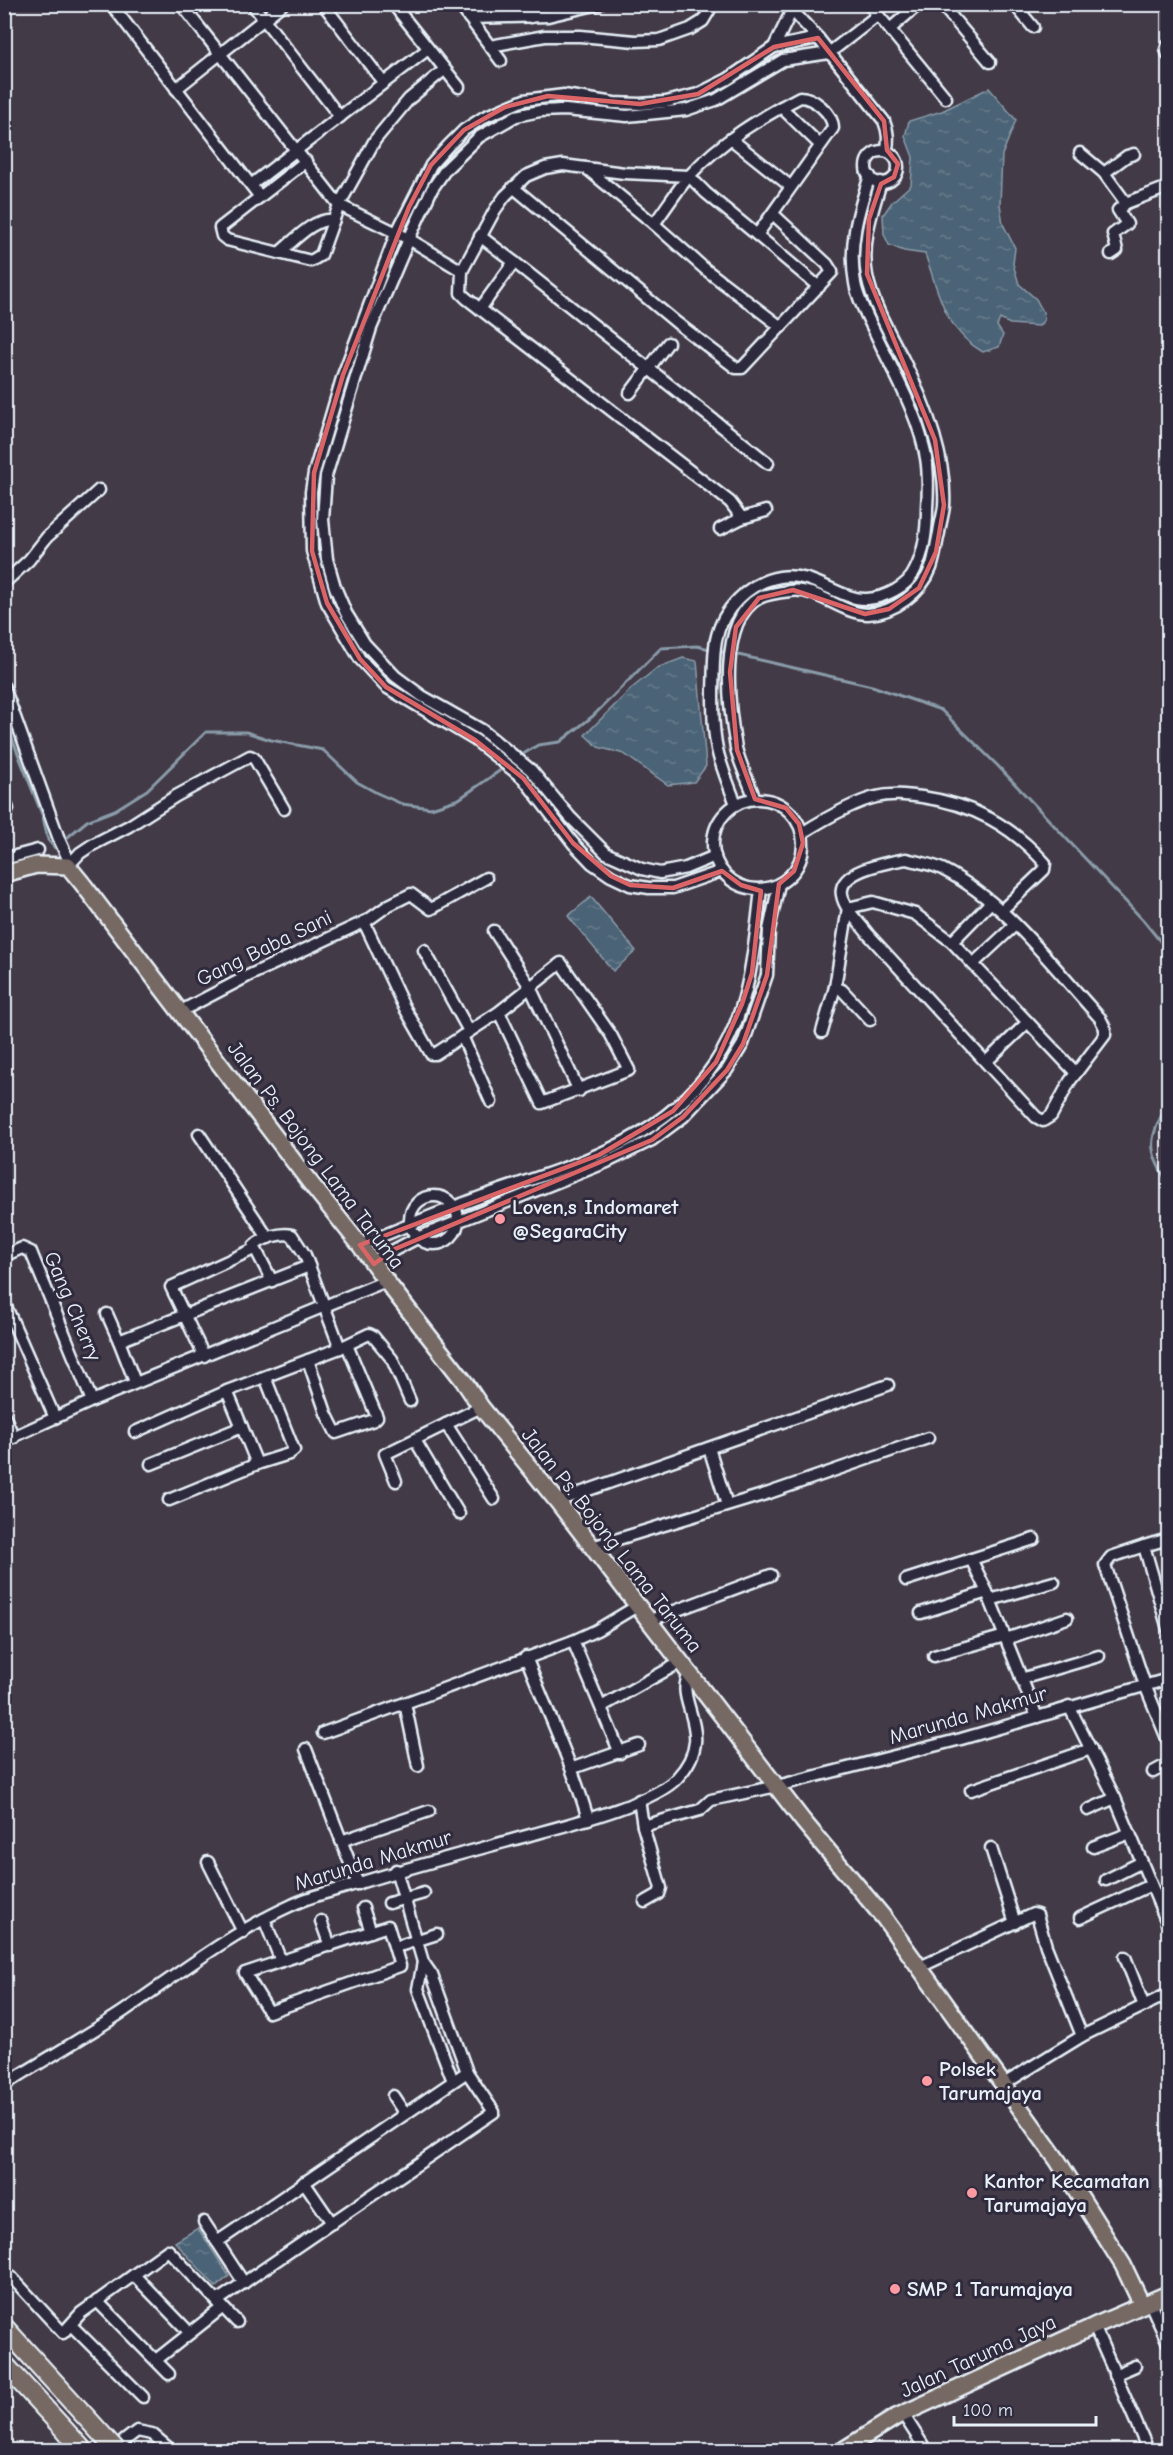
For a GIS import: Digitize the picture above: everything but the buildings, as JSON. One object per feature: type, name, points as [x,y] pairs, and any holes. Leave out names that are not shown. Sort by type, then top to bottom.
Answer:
[{"type":"highway","points":[[4,2327],[114,2451]]},
{"type":"highway","points":[[4,2364],[83,2451]]},
{"type":"main road","points":[[4,874],[36,865],[69,864]]},
{"type":"main road","name":"Jalan Ps. Bojong Lama Taruma","points":[[69,864],[308,1180],[463,1380],[481,1407],[557,1501],[777,1786],[884,1918],[1004,2084],[1091,2212],[1146,2303]]},
{"type":"main road","name":"Jalan Taruma Jaya","points":[[843,2451],[903,2414],[1168,2294]]},
{"type":"street","points":[[111,4],[260,197]]},
{"type":"street","points":[[181,4],[339,205],[409,239],[462,271]]},
{"type":"street","points":[[252,4],[339,117]]},
{"type":"street","points":[[176,89],[283,4]]},
{"type":"street","points":[[323,4],[383,82]]},
{"type":"street","points":[[393,4],[459,87]]},
{"type":"street","points":[[459,4],[501,61]]},
{"type":"street","points":[[522,4],[531,17]]},
{"type":"street","points":[[490,46],[545,36],[580,36],[635,41],[659,40],[690,29],[703,21],[709,11],[704,4]]},
{"type":"street","points":[[869,4],[945,98]]},
{"type":"street","points":[[890,29],[919,4]]},
{"type":"street","points":[[941,4],[990,62]]},
{"type":"street","points":[[1014,4],[1033,27]]},
{"type":"street","points":[[470,18],[548,16],[596,5]]},
{"type":"street","points":[[722,871],[673,888],[649,888],[621,880],[592,863],[573,843],[523,778],[475,740],[386,687],[360,659],[327,603],[312,551],[311,492],[314,473],[343,375],[396,234],[431,165],[465,130],[484,117],[524,100],[548,96],[580,97],[614,103],[666,102],[698,94],[750,66],[774,46],[789,7],[884,121],[888,130],[889,144],[886,151]]},
{"type":"street","points":[[716,856],[686,868],[660,873],[606,853],[531,770],[482,730],[422,696],[395,676],[365,644],[346,613],[327,559],[323,520],[326,476],[371,328],[409,239],[432,189],[446,169],[479,137],[516,116],[540,111],[565,110],[627,117],[686,110],[716,100],[783,60],[829,53],[878,15]]},
{"type":"street","points":[[774,46],[818,39]]},
{"type":"street","points":[[1168,45],[1166,49],[1168,55]]},
{"type":"street","points":[[251,185],[428,49]]},
{"type":"street","points":[[306,161],[220,228],[222,236],[227,240],[311,261],[318,258],[339,205],[375,140],[409,99],[444,70]]},
{"type":"street","points":[[654,224],[689,177],[711,154],[755,120],[800,97],[808,97],[815,101],[834,125],[757,235]]},
{"type":"street","points":[[781,107],[820,145]]},
{"type":"street","points":[[731,139],[790,186]]},
{"type":"street","points":[[736,804],[718,755],[713,706],[716,638],[723,618],[737,600],[756,585],[781,576],[810,579],[853,597],[865,599],[878,597],[906,583],[915,571],[926,534],[927,460],[920,432],[855,286],[853,258],[856,219],[870,176],[867,164],[870,156],[878,151],[886,151],[894,156],[898,169],[894,177],[881,182],[870,176]]},
{"type":"street","points":[[1080,153],[1104,172],[1126,203]]},
{"type":"street","points":[[1104,172],[1127,156],[1134,154]]},
{"type":"street","points":[[742,518],[730,502],[461,293],[462,271],[495,210],[513,187],[526,176],[545,168],[563,165],[689,177],[819,287]]},
{"type":"street","points":[[586,168],[705,269],[781,327]]},
{"type":"street","points":[[755,799],[737,750],[730,708],[732,640],[743,614],[759,598],[793,590],[825,598],[866,614],[876,613],[903,602],[919,588],[926,578],[936,552],[944,505],[935,440],[917,389],[876,305],[867,274],[865,250],[870,219],[881,182]]},
{"type":"street","points":[[513,187],[676,323],[736,368],[742,368],[830,277],[831,270],[773,214]]},
{"type":"street","points":[[1111,254],[1117,250],[1113,234],[1127,224],[1118,210],[1126,203],[1168,187]]},
{"type":"street","points":[[279,253],[317,222],[325,219],[334,220]]},
{"type":"street","points":[[480,236],[768,463]]},
{"type":"street","points":[[480,309],[514,262]]},
{"type":"street","points":[[630,393],[668,344]]},
{"type":"street","points":[[4,583],[29,560],[47,537],[99,490]]},
{"type":"street","points":[[720,529],[742,518],[766,511]]},
{"type":"street","points":[[4,687],[69,864],[86,849],[250,756],[254,758],[284,809]]},
{"type":"street","points":[[802,833],[821,821],[876,797],[900,794],[952,801],[984,815],[1014,834],[1045,862],[1044,870],[1002,910]]},
{"type":"street","points":[[4,799],[8,809],[4,818]]},
{"type":"street","points":[[755,799],[768,800],[786,808],[799,824],[803,843],[799,863],[794,872],[779,884],[761,889],[741,885],[722,871],[713,842],[715,830],[727,811],[736,804],[755,799]]},
{"type":"street","points":[[4,859],[38,850]]},
{"type":"street","points":[[906,859],[940,868],[1002,910],[1100,1018],[1106,1028],[1105,1035],[1076,1072],[1051,1116],[1043,1121],[1036,1117],[868,934],[848,908],[841,894],[843,886],[850,878],[865,868],[906,859]]},
{"type":"street","name":"Gang Baba Sani","points":[[180,1011],[248,976],[364,922],[411,894],[431,909],[486,878]]},
{"type":"street","points":[[374,1264],[380,1258],[417,1238],[607,1162],[652,1140],[683,1117],[727,1070],[743,1044],[767,975],[769,930],[779,884]]},
{"type":"street","points":[[360,1245],[454,1206],[599,1155],[646,1131],[673,1111],[695,1090],[716,1062],[742,1004],[752,973],[761,889]]},
{"type":"street","points":[[848,908],[873,902],[915,914],[952,942],[1076,1072]]},
{"type":"street","points":[[952,942],[991,902]]},
{"type":"street","points":[[822,1032],[835,987],[848,908]]},
{"type":"street","points":[[364,922],[403,1005],[429,1053],[435,1054],[499,1012],[563,964],[611,1035],[628,1064],[628,1071],[542,1103],[499,1012]]},
{"type":"street","points":[[973,964],[1015,925]]},
{"type":"street","points":[[494,931],[530,987],[579,1091]]},
{"type":"street","points":[[424,950],[465,1034],[491,1102]]},
{"type":"street","points":[[835,987],[842,990],[870,1020]]},
{"type":"street","points":[[986,1062],[1028,1022]]},
{"type":"street","points":[[199,1134],[268,1238]]},
{"type":"street","points":[[417,1238],[410,1224],[414,1206],[424,1197],[437,1196],[450,1201],[454,1206],[458,1221]]},
{"type":"street","points":[[272,1281],[254,1249],[256,1243],[285,1233],[292,1235],[309,1266],[323,1306],[377,1417],[336,1432],[308,1360]]},
{"type":"street","name":"Gang Cherry","points":[[4,1256],[22,1248],[31,1252],[92,1401]]},
{"type":"street","points":[[204,1356],[171,1289],[172,1285],[254,1249]]},
{"type":"street","points":[[119,1341],[309,1266]]},
{"type":"street","points":[[4,1415],[9,1440],[135,1382],[386,1281]]},
{"type":"street","points":[[4,1302],[55,1418]]},
{"type":"street","points":[[107,1314],[135,1382]]},
{"type":"street","points":[[135,1432],[226,1391],[344,1346],[365,1335],[373,1336],[392,1359],[410,1401]]},
{"type":"street","points":[[169,1500],[257,1464],[289,1454],[294,1450],[265,1377]]},
{"type":"street","points":[[557,1501],[888,1385]]},
{"type":"street","points":[[226,1391],[257,1464]]},
{"type":"street","points":[[396,1480],[384,1456],[481,1407]]},
{"type":"street","points":[[446,1424],[494,1499]]},
{"type":"street","points":[[152,1464],[242,1427]]},
{"type":"street","points":[[592,1547],[727,1505],[927,1438]]},
{"type":"street","points":[[415,1440],[459,1514]]},
{"type":"street","points":[[709,1448],[727,1505]]},
{"type":"street","points":[[906,1580],[1034,1539]]},
{"type":"street","points":[[1168,1539],[1111,1557],[1105,1565],[1145,1685],[1168,1741]]},
{"type":"street","points":[[1144,1546],[1168,1629]]},
{"type":"street","points":[[971,1559],[1037,1717]]},
{"type":"street","points":[[648,1621],[771,1575]]},
{"type":"street","points":[[921,1613],[1054,1582]]},
{"type":"street","points":[[323,1733],[573,1641],[597,1630],[637,1606]]},
{"type":"street","points":[[934,1656],[1067,1618]]},
{"type":"street","points":[[573,1641],[620,1753]]},
{"type":"street","points":[[1022,1679],[1099,1656]]},
{"type":"street","points":[[526,1657],[549,1717],[573,1768],[588,1819]]},
{"type":"street","points":[[601,1707],[685,1667]]},
{"type":"street","name":"Marunda Makmur","points":[[4,2085],[122,2012],[194,1962],[264,1918],[295,1903],[396,1870],[588,1819],[665,1789],[677,1779],[692,1758],[696,1744],[686,1690],[685,1667]]},
{"type":"street","name":"Marunda Makmur","points":[[643,1826],[700,1810],[711,1800],[777,1786],[1037,1717],[1068,1706],[1168,1679]]},
{"type":"street","points":[[405,1703],[418,1766]]},
{"type":"street","points":[[1068,1706],[1115,1798],[1168,1925]]},
{"type":"street","points":[[573,1768],[639,1745]]},
{"type":"street","points":[[306,1749],[358,1884]]},
{"type":"street","points":[[971,1790],[1090,1749]]},
{"type":"street","points":[[1153,1772],[1168,1764]]},
{"type":"street","points":[[1088,1809],[1115,1798]]},
{"type":"street","points":[[639,1800],[643,1826],[661,1888],[659,1894],[645,1902]]},
{"type":"street","points":[[341,1841],[429,1811]]},
{"type":"street","points":[[1093,1847],[1130,1833]]},
{"type":"street","points":[[991,1848],[1015,1923]]},
{"type":"street","points":[[208,1862],[243,1932]]},
{"type":"street","points":[[1106,1880],[1142,1862]]},
{"type":"street","points":[[156,2360],[190,2333],[244,2283],[494,2112],[467,2072],[432,1975],[423,1962],[396,1870]]},
{"type":"street","points":[[1080,1918],[1151,1885]]},
{"type":"street","points":[[389,1904],[424,1893]]},
{"type":"street","points":[[363,1908],[371,1932]]},
{"type":"street","points":[[920,1967],[1033,1914],[1037,1915],[1046,1946],[1082,2036]]},
{"type":"street","points":[[264,1918],[281,1961]]},
{"type":"street","points":[[321,1922],[330,1946]]},
{"type":"street","points":[[388,1926],[400,1966],[269,2012],[245,1973],[330,1946],[388,1926]]},
{"type":"street","points":[[402,1945],[437,1934]]},
{"type":"street","points":[[1125,1957],[1144,2006]]},
{"type":"street","points":[[423,1962],[418,1989],[453,2081]]},
{"type":"street","points":[[1004,2084],[1082,2036],[1168,1994]]},
{"type":"street","points":[[217,2242],[467,2072]]},
{"type":"street","points":[[393,2096],[405,2114]]},
{"type":"street","points":[[304,2182],[332,2223]]},
{"type":"street","points":[[204,2222],[244,2283]]},
{"type":"street","points":[[4,2269],[63,2334],[81,2313],[168,2250],[237,2322]]},
{"type":"street","points":[[134,2275],[190,2333]]},
{"type":"street","points":[[97,2301],[169,2374]]},
{"type":"street","points":[[1146,2303],[1168,2343]]},
{"type":"street","points":[[71,2325],[143,2397]]},
{"type":"street","points":[[1094,2326],[1148,2451]]},
{"type":"street","points":[[1114,2374],[1135,2366]]},
{"type":"street","points":[[903,2414],[926,2451]]},
{"type":"street","points":[[114,2451],[136,2431],[152,2434],[171,2451]]},
{"type":"highlighted area","points":[[818,38],[884,121],[887,150],[898,164],[894,177],[881,184],[869,219],[867,274],[935,440],[944,505],[936,552],[919,588],[889,609],[865,614],[793,590],[759,598],[736,627],[730,672],[737,750],[755,799],[786,808],[799,824],[803,843],[794,871],[779,884],[767,975],[743,1044],[727,1070],[683,1117],[652,1140],[395,1249],[374,1264],[360,1245],[599,1155],[673,1111],[716,1062],[742,1004],[752,973],[761,891],[741,885],[722,871],[673,888],[630,885],[611,876],[573,843],[523,778],[475,740],[386,687],[360,659],[327,603],[312,551],[314,473],[343,375],[409,207],[431,165],[464,130],[505,107],[548,96],[640,104],[698,94],[774,47]]},
{"type":"water","points":[[989,88],[1016,120],[1002,155],[1000,204],[1003,224],[1015,248],[1013,264],[1019,284],[1036,299],[1043,312],[1044,320],[1039,326],[1010,324],[1000,319],[997,326],[1003,335],[999,347],[983,352],[959,333],[951,322],[939,296],[925,254],[904,251],[889,245],[884,234],[883,215],[892,202],[911,185],[913,157],[905,136],[909,121],[942,111]]},
{"type":"water","points":[[683,658],[697,661],[706,766],[694,782],[668,785],[624,754],[598,747],[585,735],[632,688],[657,668]]},
{"type":"water","points":[[591,897],[636,951],[613,971],[568,916]]},
{"type":"water","points":[[198,2228],[229,2276],[216,2287],[175,2242]]},
{"type":"waterway","points":[[520,756],[538,745],[560,742],[593,716],[661,648],[697,646],[727,653]]},
{"type":"waterway","points":[[734,654],[872,686],[941,710],[998,766],[1143,920],[1168,951]]},
{"type":"waterway","points":[[4,718],[43,817],[48,840],[55,848],[58,845]]},
{"type":"waterway","points":[[63,841],[87,821],[115,810],[147,790],[206,732],[246,732],[271,740],[323,750],[357,782],[377,793],[402,804],[431,808],[459,799],[505,767]]},
{"type":"waterway","points":[[1168,1103],[1157,1125],[1153,1143],[1156,1161],[1168,1182]]},
{"type":"place","name":"Loven,s Indomaret @SegaraCity","points":[[500,1219]]},
{"type":"place","name":"Polsek Tarumajaya","points":[[927,2081]]},
{"type":"place","name":"Kantor Kecamatan Tarumajaya","points":[[972,2193]]},
{"type":"place","name":"SMP 1 Tarumajaya","points":[[895,2289]]}]
